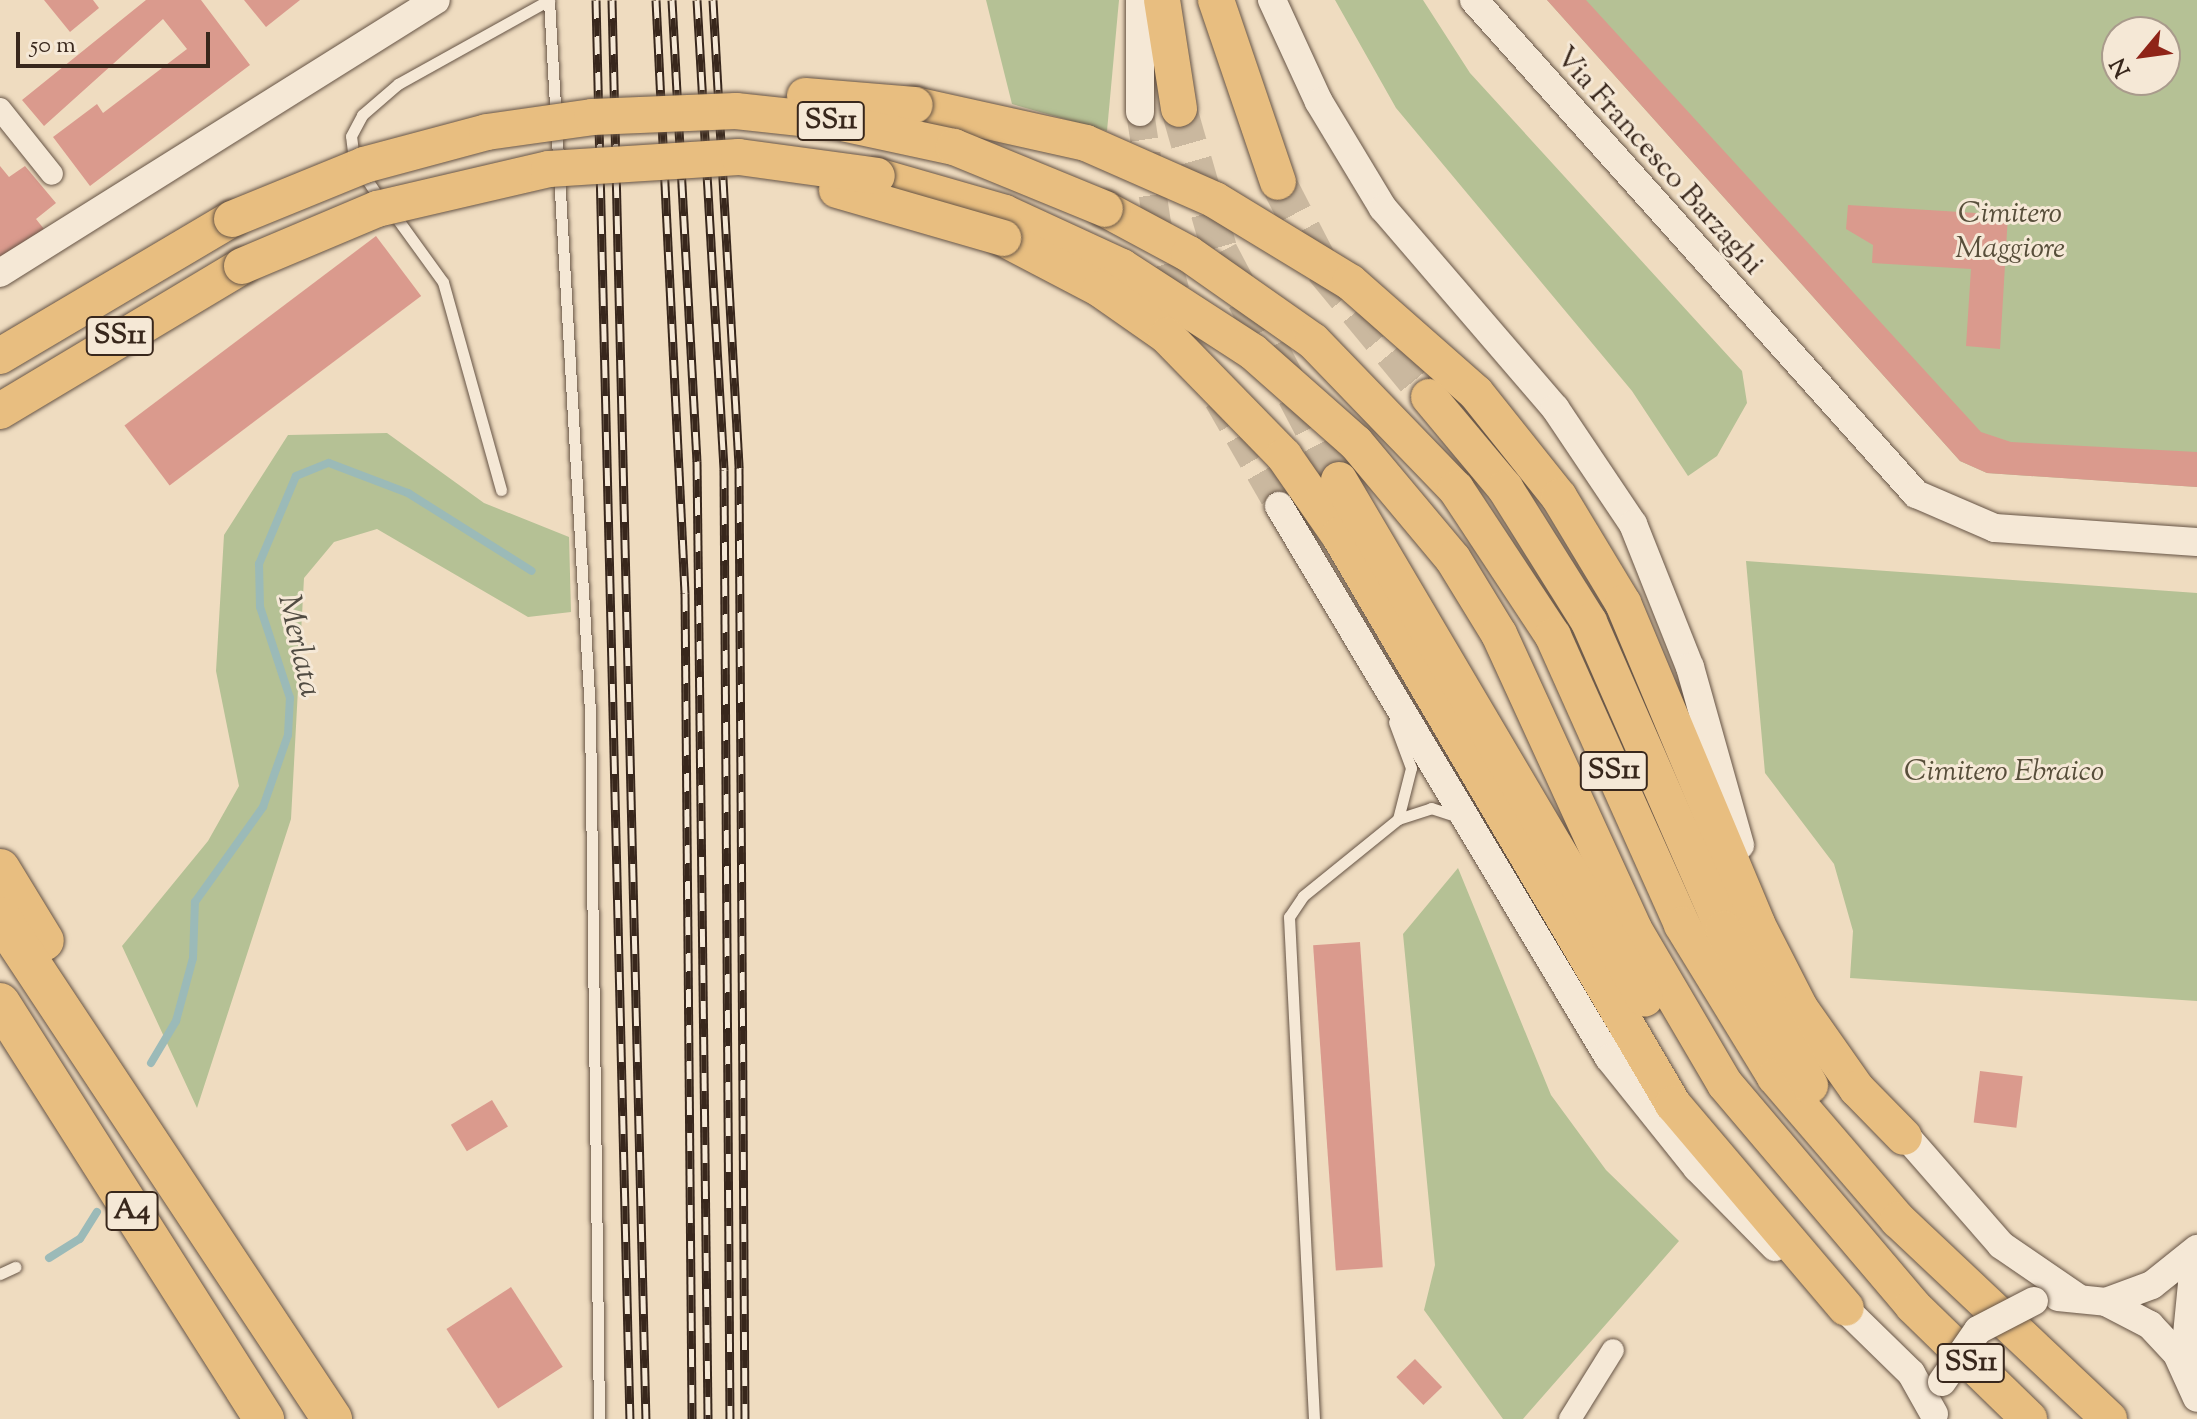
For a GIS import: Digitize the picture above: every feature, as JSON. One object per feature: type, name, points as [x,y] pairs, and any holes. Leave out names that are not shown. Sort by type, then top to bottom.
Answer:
[{"type":"highway","points":[[1162,0],[1179,109]]},
{"type":"highway","points":[[1216,0],[1278,182]]},
{"type":"highway","points":[[544,124],[635,96],[740,91],[915,105],[1086,143],[1215,200],[1350,282],[1445,361],[1532,460],[1643,643],[1786,984],[1837,1064],[1904,1137]]},
{"type":"highway","name":"SS11","points":[[0,356],[178,247],[264,203],[419,149],[544,124],[736,111],[837,122],[990,158],[1105,209],[1201,261],[1303,334],[1439,468],[1553,636],[1682,925],[1775,1077],[1898,1220],[2109,1419]]},
{"type":"highway","name":"SS11","points":[[0,411],[177,302],[289,244],[377,209],[549,169],[739,157],[824,166],[1005,213],[1122,267],[1287,379],[1356,443],[1436,538],[1522,676],[1634,929],[1698,1045],[1751,1121],[1913,1306],[2029,1419]]},
{"type":"highway","points":[[549,169],[629,181],[796,184],[916,208],[1062,267],[1167,336],[1261,427],[1309,490],[1673,1104],[1846,1308]]},
{"type":"highway","points":[[1429,397],[1505,488],[1589,622],[1723,929],[1804,1077],[2076,1385]]},
{"type":"highway","points":[[1339,480],[1710,1100],[1768,1170],[1913,1306]]},
{"type":"highway","points":[[0,869],[183,1189]]},
{"type":"highway","name":"A4","points":[[0,917],[183,1189],[332,1419]]},
{"type":"highway","name":"A4","points":[[0,1003],[264,1419]]},
{"type":"street","points":[[1140,0],[1140,112]]},
{"type":"street","points":[[1272,0],[1319,102],[1383,208],[1555,408],[1633,524],[1673,616],[1767,913],[1824,1021],[1904,1137],[2001,1245],[2077,1297]]},
{"type":"street","name":"Via Francesco Barzaghi","points":[[1474,0],[1796,366],[1916,494],[1947,512],[1995,528],[2197,542]]},
{"type":"street","points":[[0,273],[431,4]]},
{"type":"street","points":[[0,109],[52,174]]},
{"type":"street","points":[[1279,506],[1469,831],[1636,1096],[1722,1194],[1846,1308],[1911,1373],[1934,1416]]},
{"type":"street","points":[[2106,1302],[2152,1285],[2196,1250]]},
{"type":"street","points":[[2184,1365],[2196,1250]]},
{"type":"street","points":[[1934,1416],[1942,1382],[1978,1330],[2034,1301],[2077,1297],[2106,1302],[2150,1325],[2184,1365],[2197,1398]]},
{"type":"street","points":[[1570,1419],[1613,1350]]},
{"type":"lane","points":[[501,490],[443,282],[368,186],[351,136],[370,105],[398,84],[549,1],[590,712],[599,1419]]},
{"type":"lane","points":[[1353,630],[1411,768],[1398,819]]},
{"type":"lane","points":[[1314,1419],[1289,917],[1303,896],[1398,819],[1444,810],[1469,831]]},
{"type":"lane","points":[[0,1274],[15,1267]]},
{"type":"green space","points":[[986,0],[1119,0],[1107,131],[1012,104]]},
{"type":"green space","points":[[1335,0],[1423,0],[1470,73],[1742,371],[1747,403],[1717,456],[1688,476],[1632,391],[1396,108]]},
{"type":"green space","name":"Cimitero Maggiore","points":[[1547,0],[2197,0],[2197,487],[1987,473],[1960,461]]},
{"type":"green space","points":[[387,433],[484,503],[569,537],[571,612],[528,617],[377,529],[334,542],[304,578],[291,819],[197,1108],[122,946],[208,841],[239,786],[216,671],[224,535],[288,435]]},
{"type":"green space","name":"Cimitero Ebraico","points":[[1746,561],[2197,593],[2197,1001],[1850,978],[1853,931],[1834,864],[1765,773]]},
{"type":"green space","points":[[1458,868],[1551,1095],[1606,1170],[1679,1241],[1523,1419],[1503,1419],[1424,1310],[1435,1265],[1403,934]]},
{"type":"building","points":[[44,0],[93,0],[99,8],[70,32]]},
{"type":"building","points":[[146,0],[201,0],[250,65],[90,186],[53,137],[97,104],[103,113],[187,49],[163,19],[44,126],[22,100]]},
{"type":"building","points":[[244,0],[300,0],[266,27]]},
{"type":"building","points":[[1547,0],[1586,0],[1981,432],[2011,442],[2197,452],[2197,487],[1987,473],[1960,461]]},
{"type":"building","points":[[0,166],[9,177],[25,166],[56,203],[36,219],[44,229],[0,257]]},
{"type":"building","points":[[1848,205],[2008,215],[2000,349],[1966,346],[1971,269],[1872,263],[1873,245],[1846,229]]},
{"type":"building","points":[[376,236],[421,296],[170,485],[124,426]]},
{"type":"building","points":[[1360,942],[1383,1267],[1336,1270],[1313,945]]},
{"type":"building","points":[[1980,1071],[2023,1076],[2016,1128],[1974,1123]]},
{"type":"building","points":[[492,1100],[508,1127],[467,1151],[451,1125]]},
{"type":"building","points":[[511,1287],[563,1367],[498,1409],[446,1329]]},
{"type":"building","points":[[1415,1359],[1442,1387],[1423,1405],[1396,1377]]},
{"type":"waterway","name":"Merlata","points":[[151,1063],[176,1021],[193,958],[195,902],[263,807],[288,735],[290,698],[260,607],[259,564],[296,476],[329,463],[408,493],[532,571]]},
{"type":"waterway","name":"Merlata","points":[[49,1258],[80,1239],[97,1212]]},
{"type":"tunnel","points":[[1179,109],[1220,252],[1339,480]]},
{"type":"tunnel","points":[[1140,112],[1157,223],[1182,315]]},
{"type":"tunnel","points":[[1278,182],[1323,269],[1429,397]]},
{"type":"tunnel","points":[[1218,400],[1279,506]]},
{"type":"railway","points":[[596,0],[630,1419]]},
{"type":"railway","points":[[612,0],[646,1419]]},
{"type":"railway","points":[[656,0],[685,593],[692,1419]]},
{"type":"railway","points":[[672,0],[697,461],[708,1419]]},
{"type":"railway","points":[[697,0],[724,470],[730,1419]]},
{"type":"railway","points":[[713,0],[739,468],[745,1419]]}]
